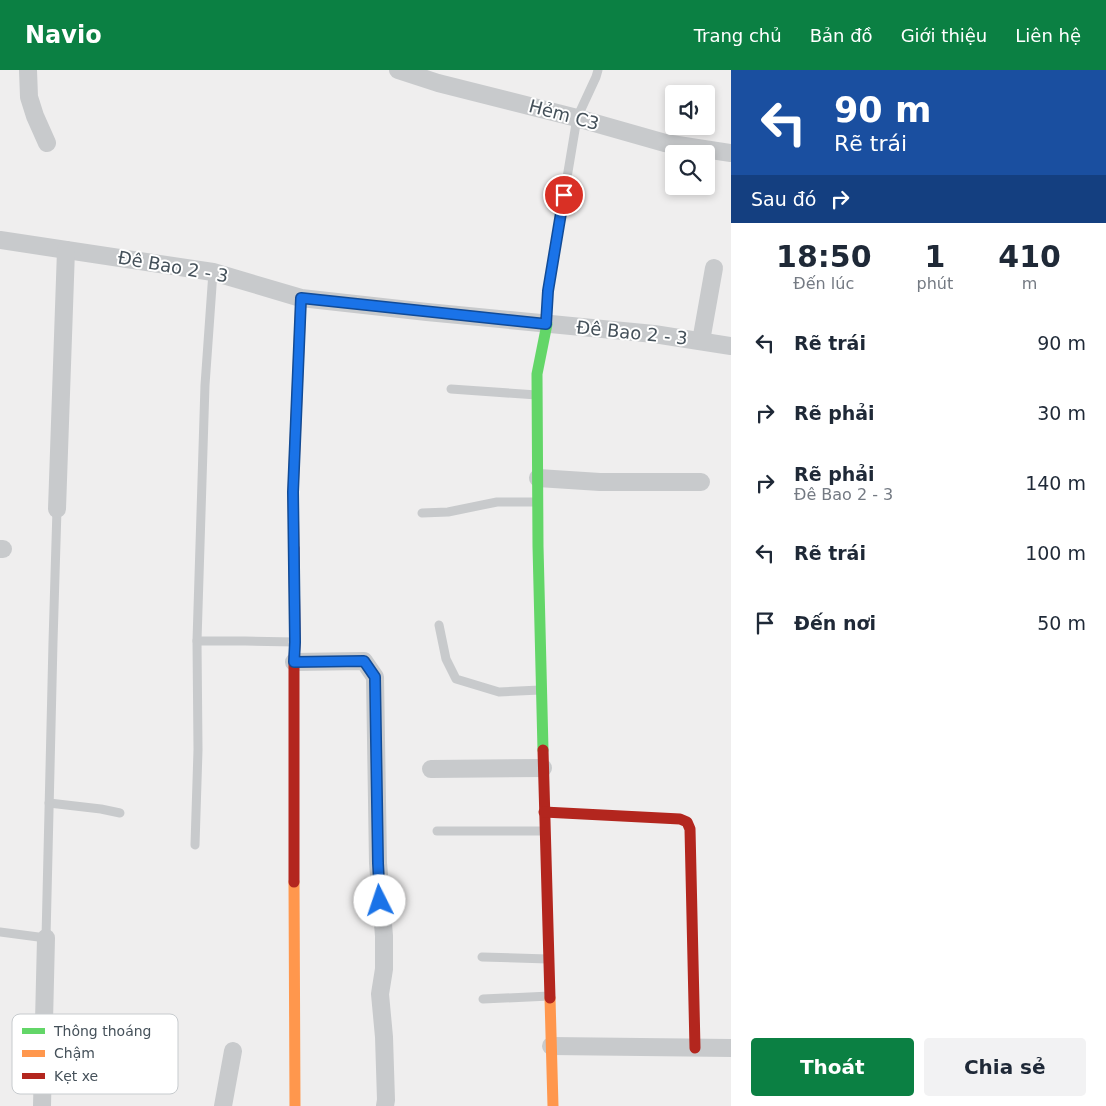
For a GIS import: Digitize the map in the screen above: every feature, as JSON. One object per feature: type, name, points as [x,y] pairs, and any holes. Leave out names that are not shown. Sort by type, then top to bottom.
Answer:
[{"type":"street","points":[[28,70],[29,97],[47,143]]},
{"type":"street","name":"Hẻm C3","points":[[398,70],[438,83],[577,118],[665,143],[731,153]]},
{"type":"street","name":"Đê Bao 2 - 3","points":[[0,240],[213,272],[301,298],[654,334],[731,346]]},
{"type":"street","points":[[57,509],[66,250]]},
{"type":"street","points":[[701,341],[714,268]]},
{"type":"street","points":[[295,1106],[295,642],[293,492],[301,298]]},
{"type":"street","points":[[546,324],[537,374],[537,395],[540,690],[553,1106]]},
{"type":"street","points":[[538,478],[600,482],[701,482]]},
{"type":"street","points":[[294,662],[364,661],[375,677],[378,863],[384,936],[384,969],[380,994],[384,1037],[385,1106]]},
{"type":"street","points":[[431,769],[542,768]]},
{"type":"street","points":[[544,812],[680,819],[687,822],[690,829],[695,1048]]},
{"type":"street","points":[[44,1014],[46,938]]},
{"type":"street","points":[[551,1046],[731,1048]]},
{"type":"street","points":[[223,1106],[233,1051]]},
{"type":"lane","points":[[546,324],[548,291],[577,118],[598,70]]},
{"type":"lane","points":[[195,845],[198,750],[197,641],[205,385],[213,272]]},
{"type":"lane","points":[[451,389],[537,395]]},
{"type":"lane","points":[[422,513],[448,512],[497,502],[538,502]]},
{"type":"lane","points":[[0,932],[46,938],[57,509]]},
{"type":"lane","points":[[439,625],[446,659],[456,679],[499,692],[540,690]]},
{"type":"lane","points":[[197,641],[295,642]]},
{"type":"lane","points":[[49,803],[120,813]]},
{"type":"lane","points":[[438,831],[544,831]]},
{"type":"lane","points":[[482,957],[548,958]]},
{"type":"lane","points":[[483,999],[550,996]]},
{"type":"traffic: fast","points":[[543,750],[538,546],[537,374],[547,324]]},
{"type":"traffic: slow","points":[[294,548],[293,492],[301,298]]},
{"type":"traffic: slow","points":[[294,882],[295,1106]]},
{"type":"traffic: slow","points":[[550,998],[553,1106]]},
{"type":"traffic: jam","points":[[294,548],[294,882]]},
{"type":"traffic: jam","points":[[543,750],[550,998]]},
{"type":"traffic: jam","points":[[544,812],[680,819],[687,822],[690,829],[695,1048]]},
{"type":"route","points":[[380,901],[375,677],[364,661],[294,662],[293,492],[301,298],[546,324],[548,291],[564,195]]}]
